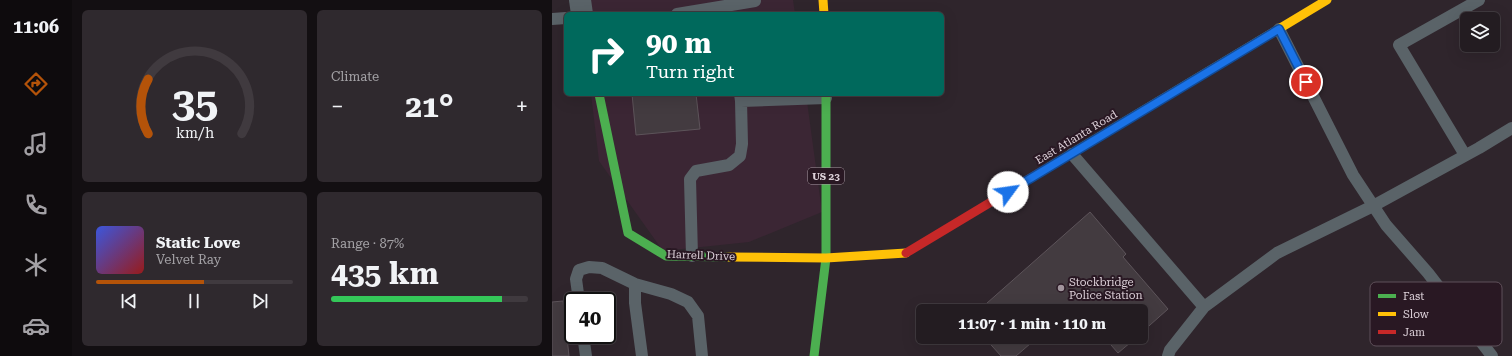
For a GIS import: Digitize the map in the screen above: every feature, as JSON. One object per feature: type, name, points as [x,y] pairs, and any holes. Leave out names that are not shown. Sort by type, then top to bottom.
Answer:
[{"type":"main road","points":[[823,0],[824,12]]},
{"type":"main road","name":"East Atlanta Road","points":[[826,258],[905,254],[1327,0]]},
{"type":"main road","name":"Harrell Drive","points":[[599,96],[628,233],[637,240],[666,256],[826,258]]},
{"type":"main road","name":"US 23","points":[[814,356],[826,258],[826,96]]},
{"type":"street","points":[[580,0],[582,12]]},
{"type":"lane","points":[[1465,155],[1400,45],[1479,0]]},
{"type":"lane","points":[[689,12],[755,1]]},
{"type":"lane","points":[[552,19],[564,18]]},
{"type":"lane","points":[[1279,29],[1353,175],[1386,225],[1435,282]]},
{"type":"lane","points":[[692,256],[690,179],[696,172],[729,165],[740,156],[742,144],[740,98],[826,96]]},
{"type":"lane","points":[[1168,356],[1170,350],[1204,307],[1277,254],[1373,206],[1512,128]]},
{"type":"lane","points":[[1072,154],[1204,307]]},
{"type":"lane","points":[[578,292],[576,279],[579,270],[589,267],[602,268],[635,284],[671,294],[688,302],[698,316],[702,356]]},
{"type":"lane","points":[[635,284],[635,303],[642,356]]},
{"type":"lane","points":[[584,344],[586,356]]},
{"type":"lane","points":[[1484,346],[1492,356]]},
{"type":"shaded area","points":[[579,0],[793,0],[795,12],[581,12]]},
{"type":"shaded area","points":[[591,96],[806,96],[822,212],[749,242],[663,251],[599,161]]},
{"type":"building","points":[[632,96],[696,96],[700,129],[636,135]]},
{"type":"building","points":[[1090,212],[1126,254],[1123,257],[1168,309],[1148,327],[1148,304],[986,304]]},
{"type":"building","points":[[563,301],[564,344],[568,344],[569,356],[552,356],[552,302]]},
{"type":"building","points":[[990,344],[1030,344],[1016,356],[1001,356]]},
{"type":"building","points":[[1110,344],[1129,344],[1118,353]]},
{"type":"traffic: fast","points":[[599,96],[628,233],[666,256],[728,257]]},
{"type":"traffic: fast","points":[[814,356],[826,258],[826,96]]},
{"type":"traffic: slow","points":[[823,0],[824,12]]},
{"type":"traffic: slow","points":[[1049,167],[1327,0]]},
{"type":"traffic: slow","points":[[728,257],[826,258],[906,253]]},
{"type":"traffic: jam","points":[[906,253],[1049,167]]},
{"type":"place","name":"Stockbridge Police Station","points":[[1061,288]]},
{"type":"route","points":[[1008,192],[1279,29],[1306,82]]}]
